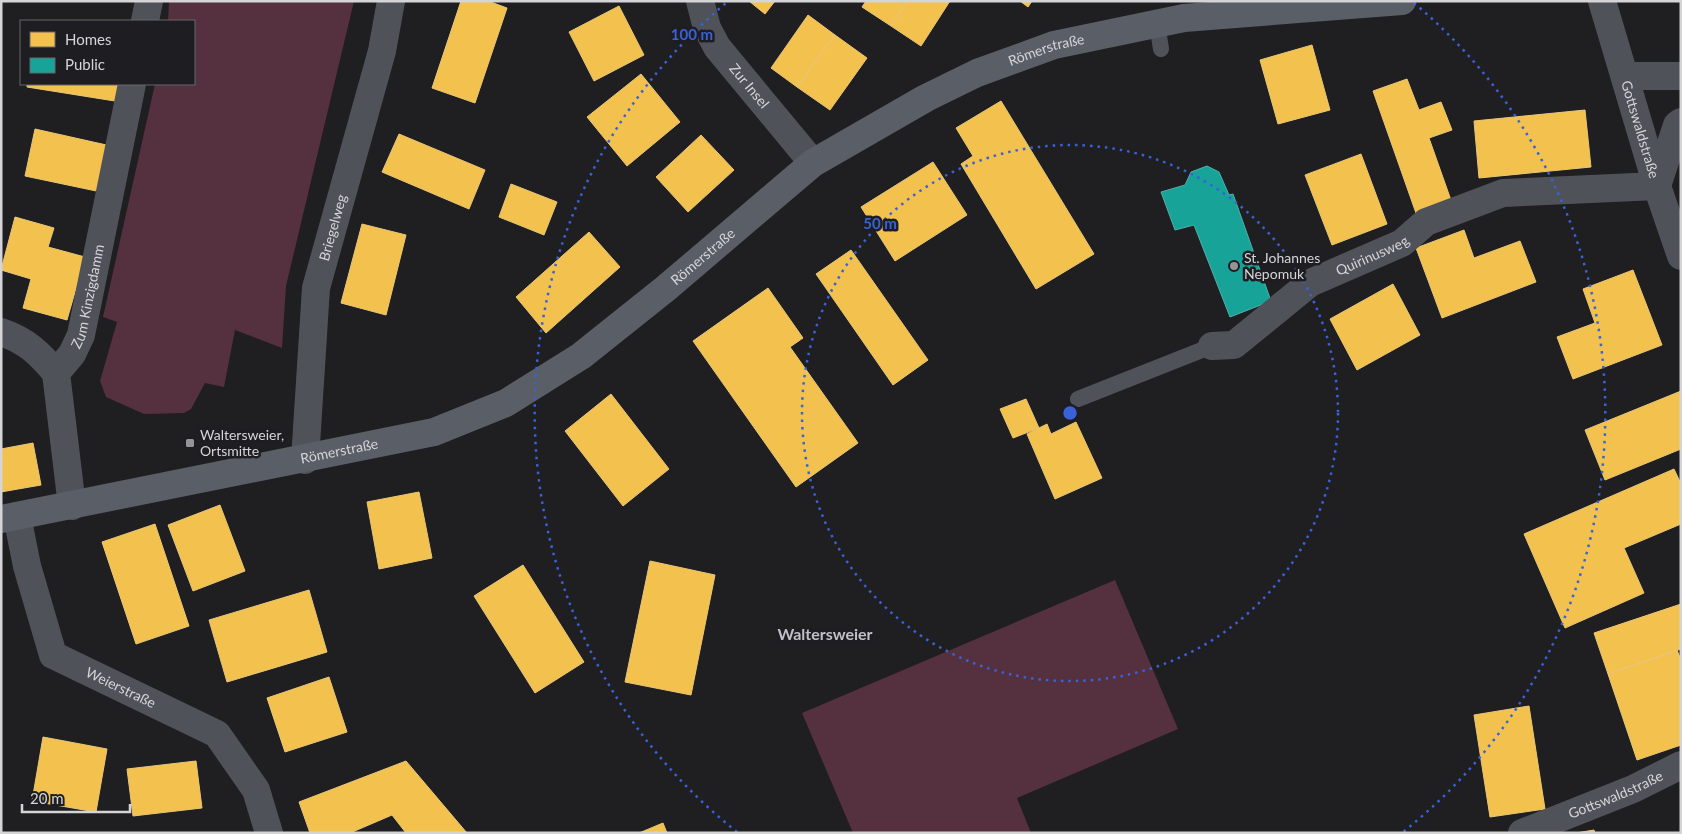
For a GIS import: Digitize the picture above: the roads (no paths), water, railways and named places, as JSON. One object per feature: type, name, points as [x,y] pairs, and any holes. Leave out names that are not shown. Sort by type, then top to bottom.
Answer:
[{"type":"street","points":[[145,20],[149,1]]},
{"type":"street","name":"Briegelweg","points":[[305,460],[316,288],[382,51],[391,1]]},
{"type":"street","name":"Zur Insel","points":[[700,1],[707,28],[717,47],[813,163]]},
{"type":"street","name":"Römerstraße","points":[[9,517],[305,460],[434,432],[506,403],[581,356],[665,289],[813,163],[926,98],[977,73],[1054,45],[1159,36],[1184,18],[1402,1]]},
{"type":"street","name":"Gottswaldstraße","points":[[1602,1],[1657,186],[1681,256]]},
{"type":"street","points":[[1625,76],[1681,76]]},
{"type":"street","name":"Zum Kinzigdamm","points":[[56,373],[72,354],[81,335],[132,85]]},
{"type":"street","points":[[1657,186],[1677,125],[1681,122]]},
{"type":"street","name":"Quirinusweg","points":[[1212,346],[1234,345],[1310,283],[1402,243],[1426,222],[1503,193],[1657,186]]},
{"type":"street","points":[[1,332],[20,338],[41,355],[56,373],[72,506]]},
{"type":"street","name":"Weierstraße","points":[[9,517],[27,566],[52,655],[216,734],[256,790],[269,833]]},
{"type":"street","name":"Gottswaldstraße","points":[[1522,833],[1633,789],[1681,765]]},
{"type":"lane","name":"Quirinusweg","points":[[1078,399],[1212,346]]},
{"type":"place","name":"St. Johannes Nepomuk","points":[[1234,266]]},
{"type":"place","name":"Waltersweier, Ortsmitte","points":[[190,443]]},
{"type":"district","name":"Waltersweier","points":[[825,634]]}]
